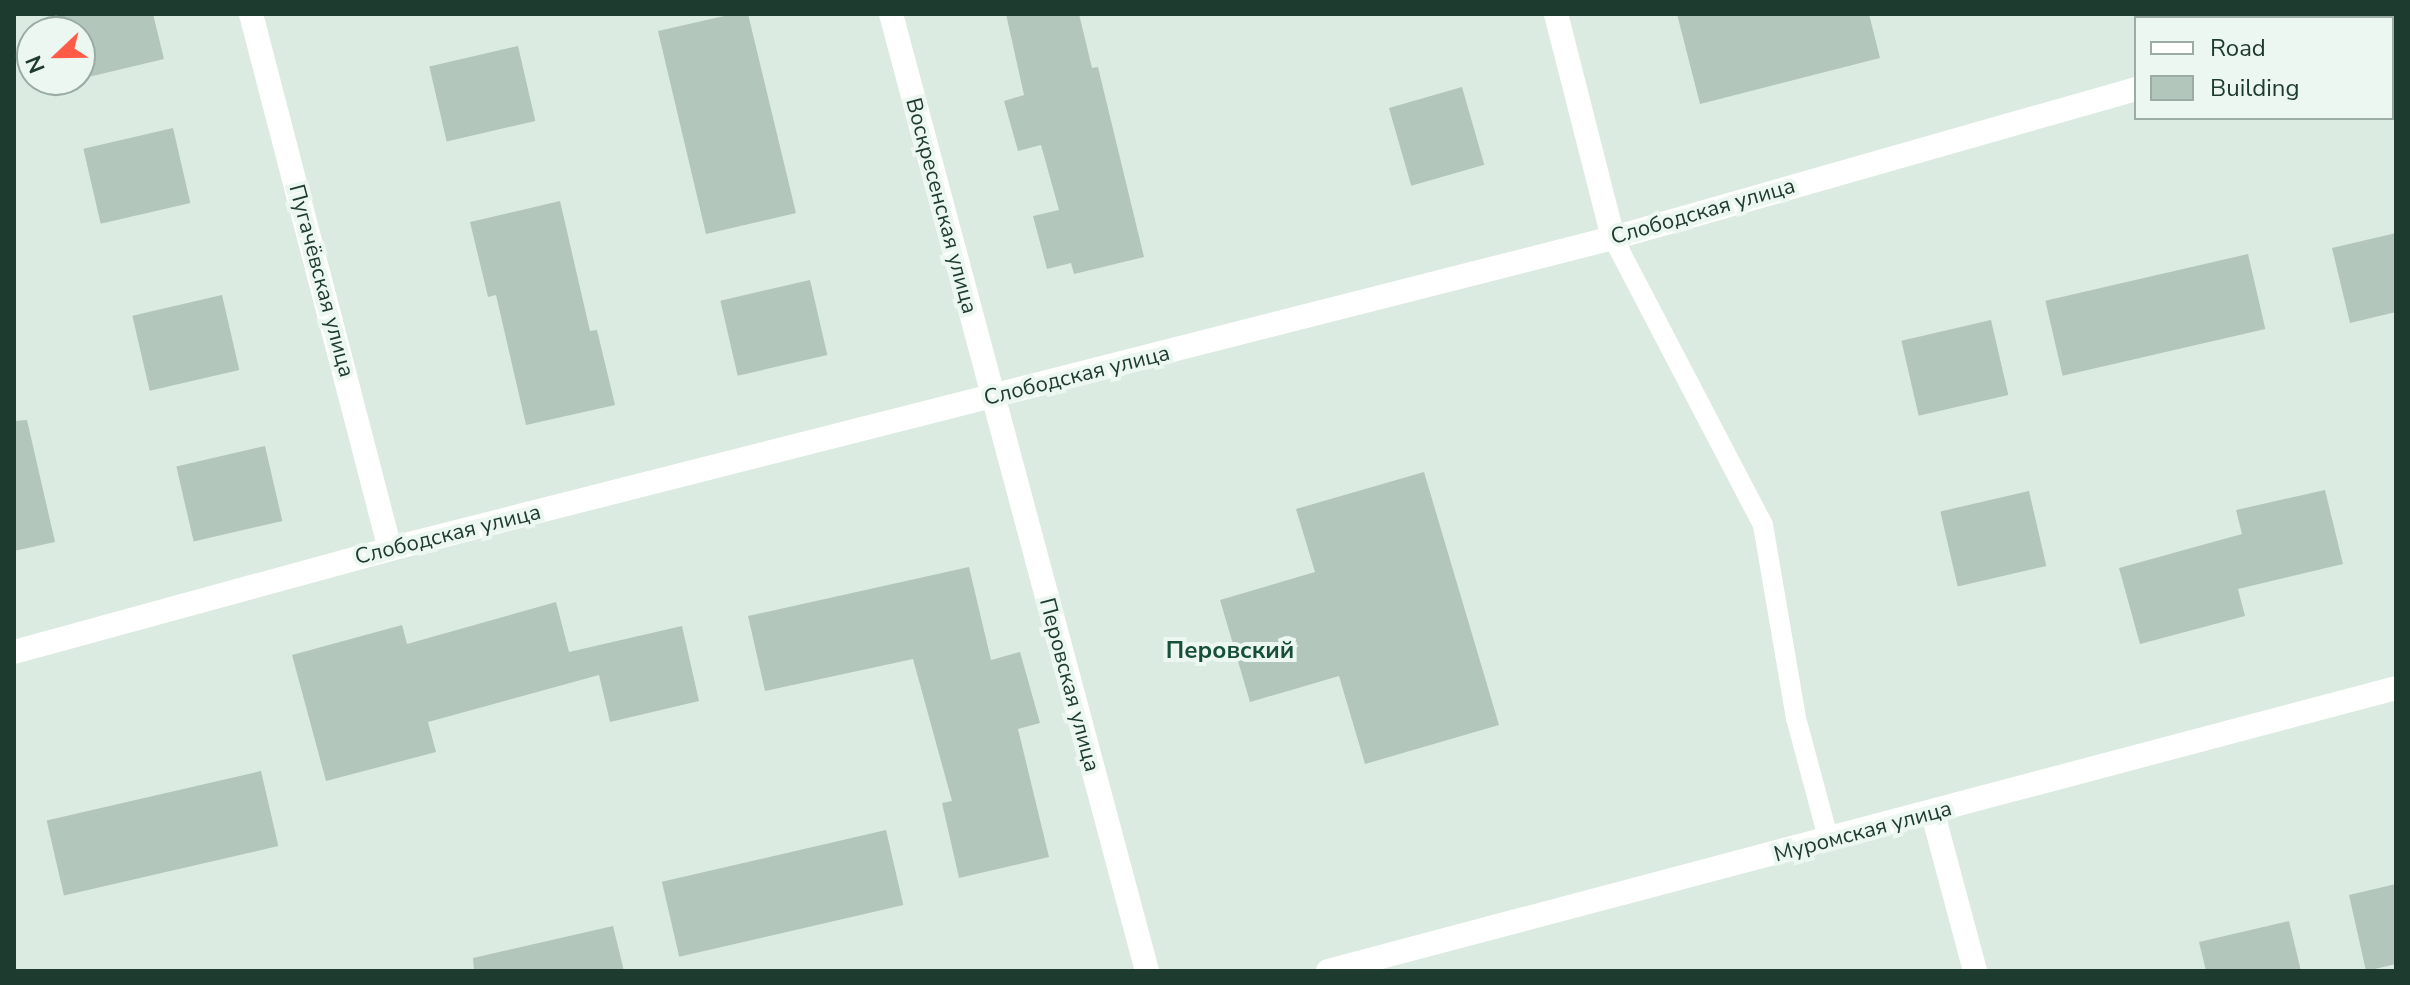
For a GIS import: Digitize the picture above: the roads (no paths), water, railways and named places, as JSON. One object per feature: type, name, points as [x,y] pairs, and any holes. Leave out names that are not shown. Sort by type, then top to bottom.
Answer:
[{"type":"street","name":"Пугачёвская улица","points":[[251,14],[390,549]]},
{"type":"street","name":"Воскресенская улица","points":[[891,14],[991,399]]},
{"type":"street","points":[[1556,14],[1613,238]]},
{"type":"street","name":"Слободская улица","points":[[14,652],[390,549],[991,399],[1613,238],[2134,90]]},
{"type":"street","name":"Перовская улица","points":[[991,399],[1147,971]]},
{"type":"street","name":"Муромская улица","points":[[1328,971],[1933,814],[2396,688]]},
{"type":"street","points":[[1933,814],[1975,971]]},
{"type":"lane","points":[[1613,238],[1763,525],[1796,718],[1829,841]]},
{"type":"district","name":"Перовский","points":[[1230,651]]}]
